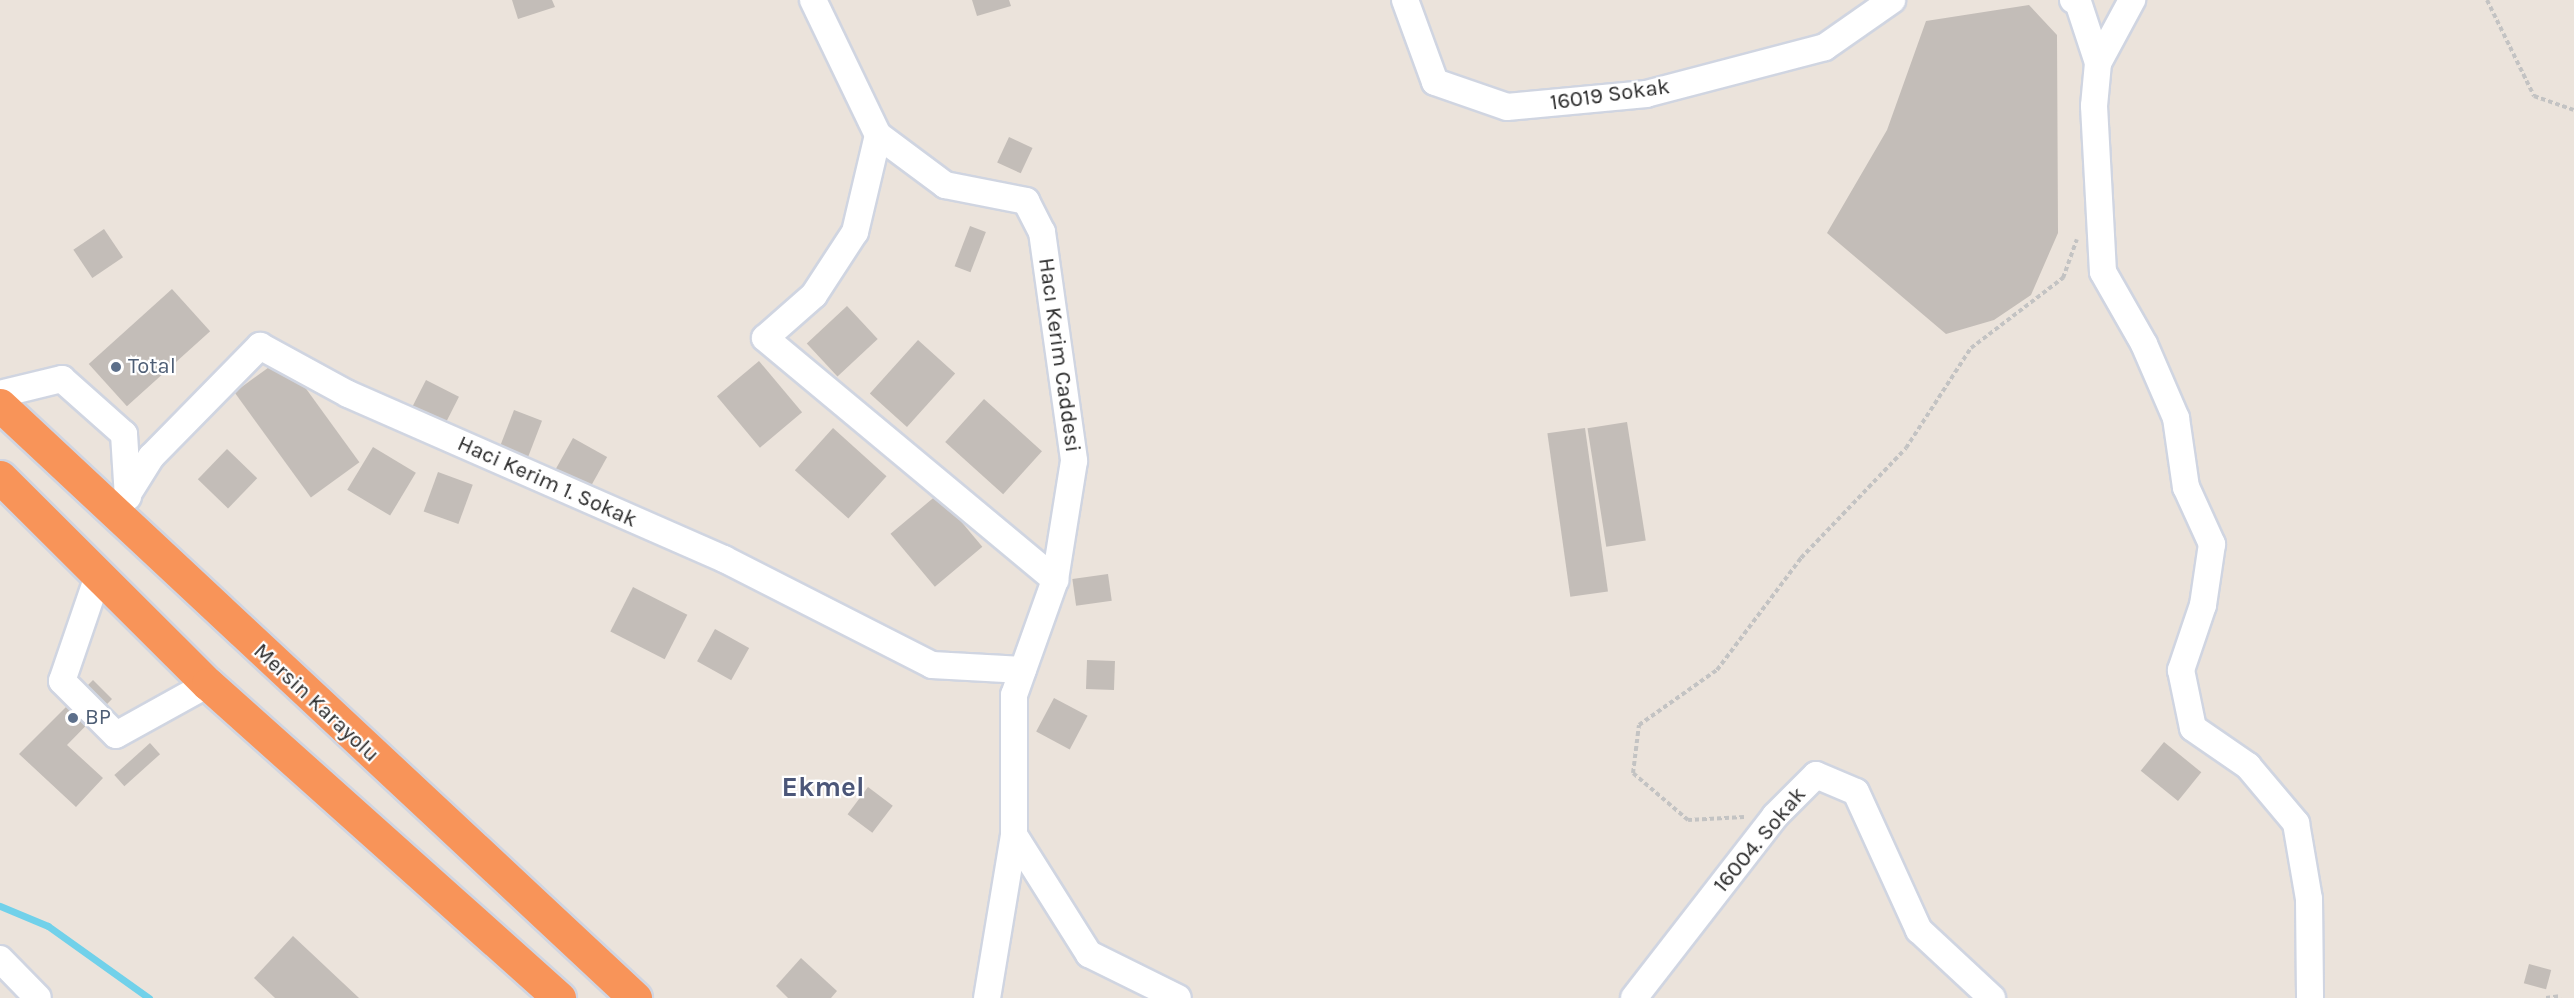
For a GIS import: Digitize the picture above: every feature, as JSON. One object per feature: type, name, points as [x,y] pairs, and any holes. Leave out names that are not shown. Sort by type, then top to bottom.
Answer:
[{"type":"highway","name":"Mersin Karayolu","points":[[0,405],[130,531],[635,998]]},
{"type":"highway","points":[[0,477],[208,684],[559,998]]},
{"type":"street","name":"16019 Sokak","points":[[1405,0],[1435,82],[1507,107],[1646,94],[1825,47],[1892,0]]},
{"type":"street","points":[[2073,0],[2078,2],[2098,63],[2094,106],[2103,272],[2144,344],[2176,418],[2186,488],[2212,544],[2204,605],[2181,670],[2193,728],[2248,766],[2296,823],[2309,899],[2310,998]]},
{"type":"street","name":"Hacı Kerim Caddesi","points":[[814,1],[878,135],[945,185],[1026,201],[1042,232],[1074,461],[1054,580],[1014,696],[1014,835],[987,998]]},
{"type":"street","points":[[2098,63],[2137,2]]},
{"type":"street","points":[[878,135],[855,232],[814,295],[765,338],[1054,580]]},
{"type":"street","name":"Haci Kerim 1. Sokak","points":[[128,494],[151,457],[260,346],[348,394],[724,559],[932,665],[1023,670]]},
{"type":"street","points":[[0,394],[62,379],[124,434],[130,531]]},
{"type":"street","points":[[98,576],[62,681],[116,735],[208,684]]},
{"type":"street","name":"16004. Sokak","points":[[1634,998],[1775,816],[1816,775],[1856,792],[1918,930],[1992,998]]},
{"type":"street","points":[[1014,835],[1089,954],[1178,998]]},
{"type":"street","points":[[0,959],[38,998]]},
{"type":"path","points":[[2487,0],[2534,96],[2574,110]]},
{"type":"path","points":[[1775,816],[1688,820],[1632,773],[1639,725],[1717,670],[1801,558],[1906,448],[1971,348],[2063,278],[2080,228]]},
{"type":"path","points":[[2546,998],[2561,996]]},
{"type":"building","points":[[512,0],[552,0],[555,7],[518,19]]},
{"type":"building","points":[[972,0],[1009,0],[1011,6],[977,16]]},
{"type":"building","points":[[2029,5],[2057,35],[2058,233],[2031,295],[1994,320],[1946,334],[1827,233],[1887,130],[1926,21]]},
{"type":"building","points":[[1009,137],[1033,148],[1021,173],[997,162]]},
{"type":"building","points":[[970,226],[986,232],[970,272],[955,266]]},
{"type":"building","points":[[104,229],[123,257],[92,278],[73,250]]},
{"type":"building","points":[[172,289],[210,331],[127,406],[89,364]]},
{"type":"building","points":[[847,306],[878,339],[837,376],[807,344]]},
{"type":"building","points":[[918,340],[955,373],[907,427],[870,394]]},
{"type":"building","points":[[283,357],[359,462],[311,497],[234,392]]},
{"type":"building","points":[[759,361],[802,412],[760,448],[717,396]]},
{"type":"building","points":[[426,380],[459,397],[446,423],[413,406]]},
{"type":"building","points":[[984,399],[1042,451],[1003,494],[945,442]]},
{"type":"building","points":[[514,410],[542,421],[526,462],[498,451]]},
{"type":"building","points":[[1627,422],[1646,541],[1606,547],[1587,428]]},
{"type":"building","points":[[833,428],[887,476],[848,519],[795,470]]},
{"type":"building","points":[[1585,428],[1608,591],[1570,597],[1547,433]]},
{"type":"building","points":[[573,438],[607,457],[582,502],[548,483]]},
{"type":"building","points":[[373,447],[416,473],[390,516],[347,490]]},
{"type":"building","points":[[227,449],[257,478],[228,508],[198,479]]},
{"type":"building","points":[[438,472],[473,485],[458,524],[424,511]]},
{"type":"building","points":[[938,494],[982,547],[935,587],[891,534]]},
{"type":"building","points":[[1108,574],[1112,601],[1076,606],[1072,579]]},
{"type":"building","points":[[633,587],[687,615],[665,659],[610,632]]},
{"type":"building","points":[[715,629],[749,648],[731,680],[697,661]]},
{"type":"building","points":[[1087,660],[1115,661],[1114,690],[1086,689]]},
{"type":"building","points":[[93,680],[112,699],[67,745],[103,778],[76,807],[19,754]]},
{"type":"building","points":[[1054,698],[1088,716],[1070,749],[1036,732]]},
{"type":"building","points":[[2164,742],[2201,772],[2178,801],[2141,771]]},
{"type":"building","points":[[150,743],[160,754],[124,786],[114,775]]},
{"type":"building","points":[[868,787],[893,806],[872,833],[848,814]]},
{"type":"building","points":[[293,936],[359,998],[275,998],[254,978]]},
{"type":"building","points":[[801,958],[837,991],[831,998],[788,998],[776,986]]},
{"type":"building","points":[[2529,964],[2551,970],[2546,989],[2524,983]]},
{"type":"waterway","points":[[0,906],[48,926],[149,998]]},
{"type":"place","name":"Total","points":[[116,367]]},
{"type":"place","name":"BP","points":[[73,718]]},
{"type":"district","name":"Ekmel","points":[[823,787]]}]
